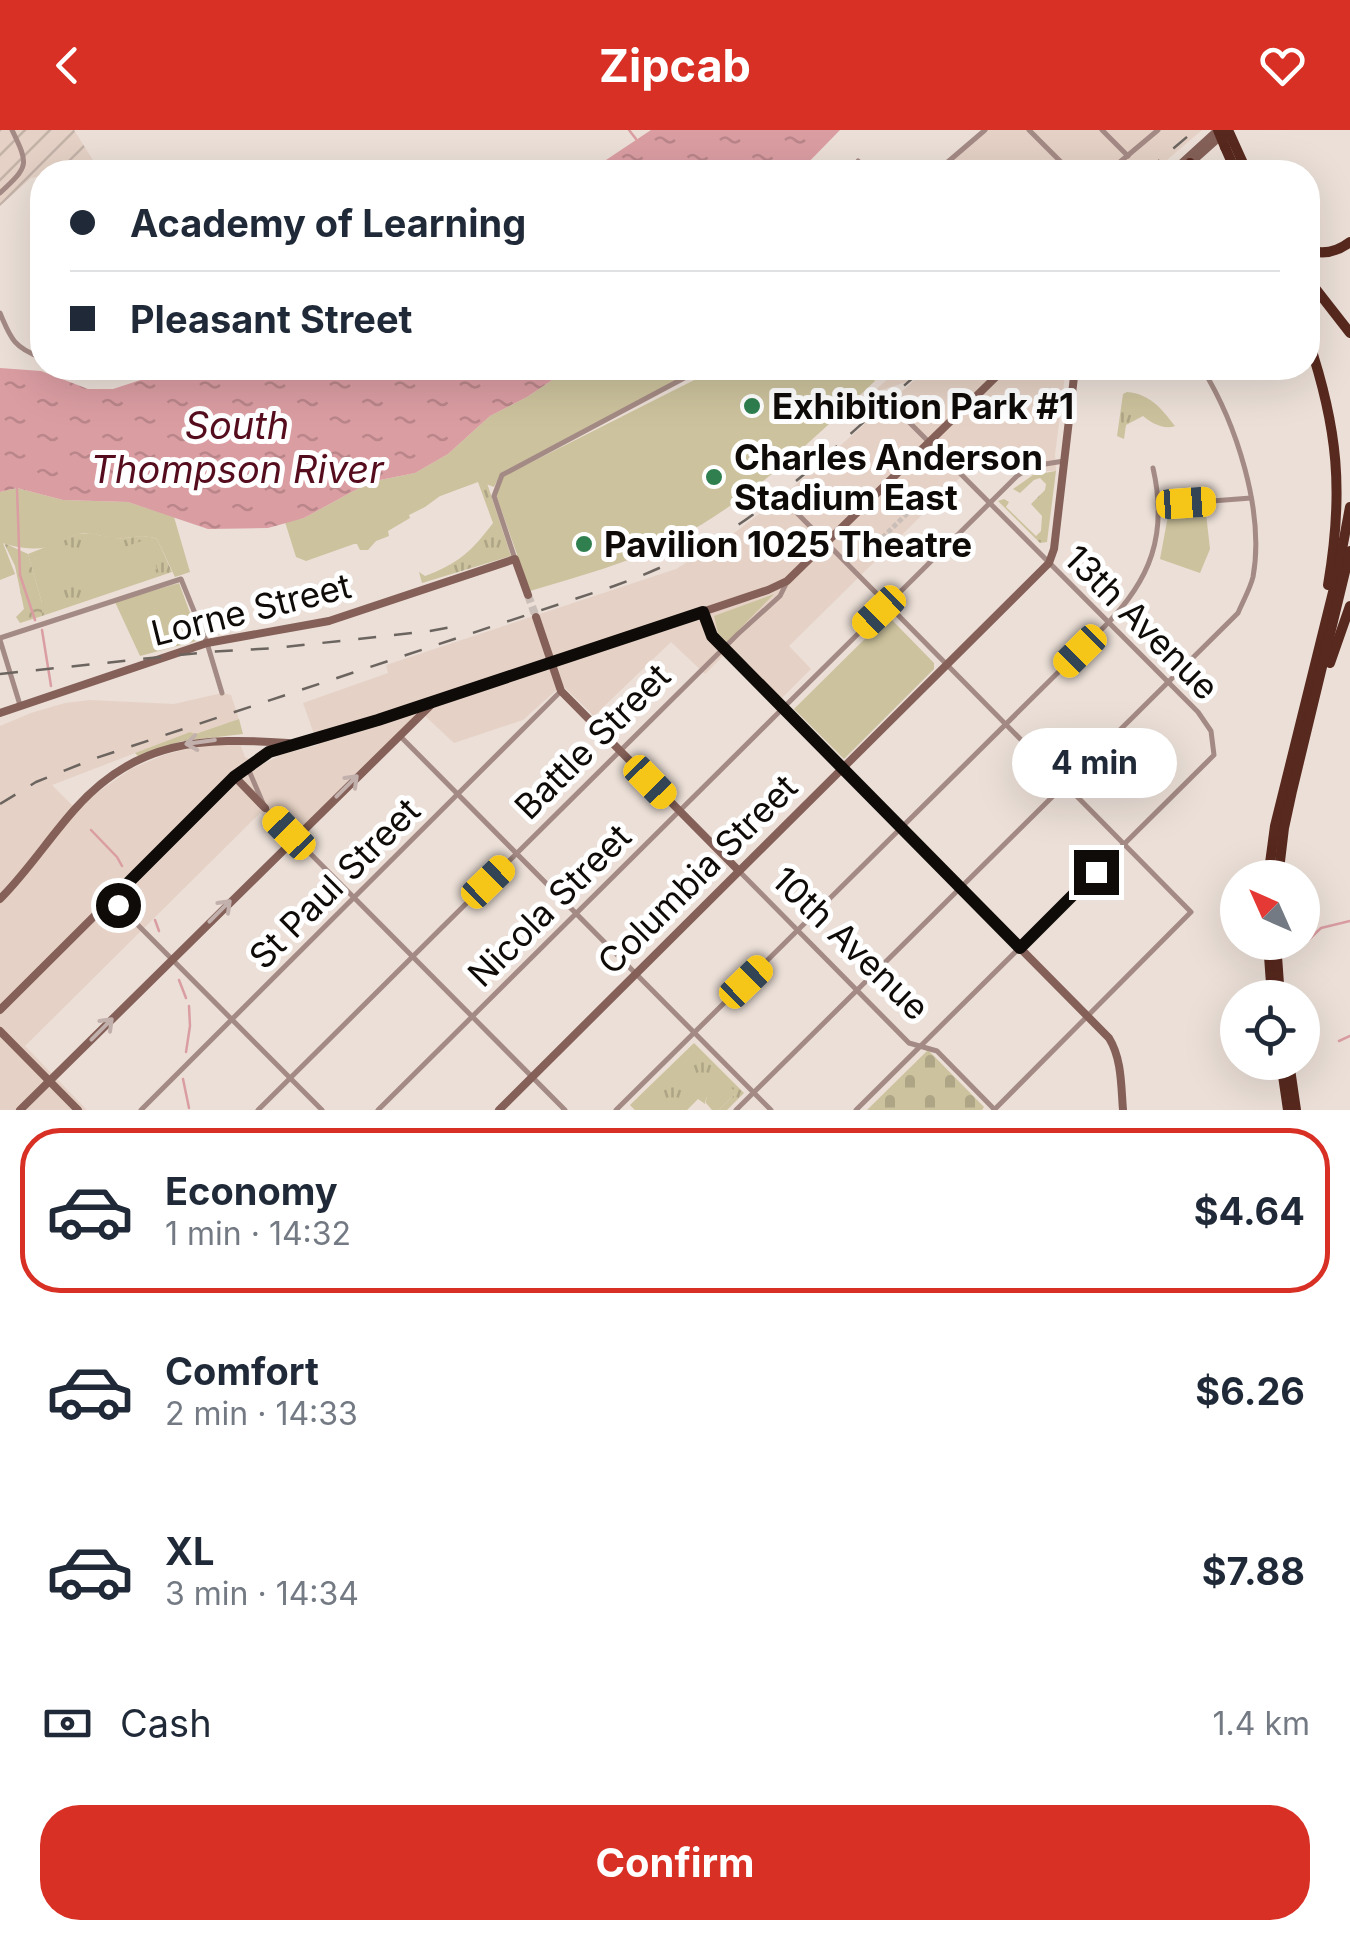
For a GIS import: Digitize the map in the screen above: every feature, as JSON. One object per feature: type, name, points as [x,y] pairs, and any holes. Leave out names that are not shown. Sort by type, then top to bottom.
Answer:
[{"type":"highway","points":[[1218,130],[1238,160]]},
{"type":"highway","points":[[1228,130],[1229,145]]},
{"type":"highway","points":[[1320,252],[1340,249],[1350,242]]},
{"type":"highway","points":[[1320,294],[1350,333]]},
{"type":"highway","points":[[1315,665],[1338,498],[1332,427],[1320,378]]},
{"type":"highway","points":[[1270,860],[1275,826],[1337,576],[1350,507]]},
{"type":"highway","points":[[1280,860],[1284,828],[1350,552]]},
{"type":"highway","points":[[1310,720],[1350,606]]},
{"type":"highway","points":[[1284,1080],[1288,1110]]},
{"type":"highway","points":[[1292,1080],[1296,1110]]},
{"type":"main road","points":[[1185,160],[1218,130]]},
{"type":"main road","points":[[1194,160],[1228,130]]},
{"type":"main road","name":"Battle Street","points":[[787,581],[993,380]]},
{"type":"main road","points":[[1049,563],[1054,549],[1075,380]]},
{"type":"main road","points":[[515,559],[528,595]]},
{"type":"main road","name":"Lorne Street","points":[[0,713],[207,643],[329,621],[515,559]]},
{"type":"main road","name":"Columbia Street","points":[[499,1110],[1049,563]]},
{"type":"main road","points":[[0,1010],[234,777],[269,752],[434,702],[787,581]]},
{"type":"main road","name":"10th Avenue","points":[[536,617],[562,691],[739,872]]},
{"type":"main road","points":[[20,1110],[434,702]]},
{"type":"main road","points":[[0,898],[76,808],[131,764],[191,742],[223,739],[297,743]]},
{"type":"main road","points":[[843,769],[1088,1016],[1115,1048],[1123,1110]]},
{"type":"main road","points":[[234,777],[265,808]]},
{"type":"main road","points":[[0,1031],[78,1110]]},
{"type":"street","points":[[0,194],[24,166],[24,156],[12,130]]},
{"type":"street","points":[[950,160],[985,130]]},
{"type":"street","points":[[1029,130],[1057,160]]},
{"type":"street","points":[[1102,130],[1128,156]]},
{"type":"street","points":[[1123,160],[1158,130]]},
{"type":"street","points":[[0,313],[18,347],[30,352]]},
{"type":"street","points":[[515,559],[494,496],[502,475],[680,380]]},
{"type":"street","points":[[736,1110],[1238,612],[1253,576],[1255,530],[1244,464],[1210,380]]},
{"type":"street","name":"13th Avenue","points":[[891,404],[1169,682],[1211,731],[1214,755],[1124,844]]},
{"type":"street","points":[[995,1110],[1191,912],[892,609],[892,600],[1017,476],[1028,468],[1065,461]]},
{"type":"street","points":[[616,1110],[1109,623],[1134,593],[1155,549],[1160,505],[1154,468]]},
{"type":"street","points":[[1160,505],[1251,498]]},
{"type":"street","points":[[786,502],[883,600],[892,600]]},
{"type":"street","points":[[20,705],[0,639],[181,579],[222,694]]},
{"type":"street","name":"Battle Street","points":[[258,1110],[780,596],[787,581]]},
{"type":"street","points":[[883,600],[883,609],[892,609]]},
{"type":"street","name":"Nicola Street","points":[[378,1110],[883,609]]},
{"type":"street","points":[[703,612],[710,634],[843,769]]},
{"type":"street","name":"St Paul Street","points":[[141,1110],[562,691]]},
{"type":"street","points":[[399,734],[771,1110]]},
{"type":"street","points":[[247,766],[265,808],[565,1110]]},
{"type":"street","points":[[856,1110],[1124,844]]},
{"type":"street","name":"10th Avenue","points":[[739,872],[909,1043],[936,1050],[995,1110]]},
{"type":"street","points":[[112,899],[322,1110]]},
{"type":"shaded area","points":[[0,130],[74,130],[93,160],[30,160],[30,179],[0,206]]},
{"type":"shaded area","points":[[985,130],[1202,130],[1167,160],[950,160]]},
{"type":"shaded area","points":[[887,380],[913,380],[872,393]]},
{"type":"shaded area","points":[[915,380],[1064,380],[1056,471],[1010,472],[987,451],[789,646],[811,669],[779,701],[728,651],[705,674],[671,642],[594,716],[562,685],[523,720],[454,743],[425,716],[295,842],[260,813],[25,1046],[87,1110],[0,1110],[0,726],[65,703],[90,700],[174,704],[222,693],[231,695],[239,719],[190,732],[52,785],[75,808],[131,769],[199,746],[240,744],[245,757],[261,765],[283,754],[318,745],[303,703],[388,673],[386,665],[676,569],[737,531]]},
{"type":"green space","points":[[552,380],[676,380],[501,473],[494,487],[478,481],[440,496],[409,515],[368,550],[360,550],[354,544],[306,561],[296,557],[285,522],[304,518],[370,482],[415,473],[448,454],[490,416]]},
{"type":"green space","points":[[694,380],[875,381],[781,467],[704,523],[641,555],[530,591],[496,495],[504,476]]},
{"type":"green space","points":[[1123,394],[1149,399],[1175,426],[1158,425],[1143,416],[1126,425],[1124,439],[1117,436]]},
{"type":"green space","points":[[453,466],[487,483],[511,556],[422,583],[419,572],[425,576],[447,567],[471,549],[493,523],[478,482],[440,496]]},
{"type":"green space","points":[[1056,471],[1047,542],[1040,543],[998,501],[1009,502],[1006,507],[1036,536],[1041,531],[1042,516],[1031,504],[1046,484],[1040,478],[1020,493],[1013,489],[1033,475]]},
{"type":"green space","points":[[17,488],[63,500],[128,502],[174,517],[190,572],[175,577],[157,539],[83,533],[44,548],[3,543],[15,574],[0,580],[0,492]]},
{"type":"green space","points":[[1206,513],[1210,549],[1200,573],[1160,559],[1168,516]]},
{"type":"green space","points":[[78,534],[157,539],[172,572],[42,616],[28,554]]},
{"type":"green space","points":[[147,539],[157,569],[92,591],[82,562]]},
{"type":"green space","points":[[4,543],[28,554],[42,616],[20,623],[16,617],[24,609],[15,566]]},
{"type":"green space","points":[[70,544],[80,573],[40,587],[30,558]]},
{"type":"green space","points":[[179,583],[200,640],[140,656],[115,602]]},
{"type":"green space","points":[[774,594],[727,642],[718,633],[714,616]]},
{"type":"green space","points":[[888,616],[934,663],[934,669],[844,759],[794,709]]},
{"type":"green space","points":[[239,719],[243,734],[182,741],[138,756],[135,753],[190,732],[195,734]]},
{"type":"green space","points":[[694,1043],[744,1093],[727,1110],[719,1110],[735,1094],[706,1098],[705,1104],[698,1099],[687,1110],[635,1110],[630,1105]]},
{"type":"green space","points":[[928,1050],[984,1107],[982,1110],[867,1110]]},
{"type":"green space","points":[[722,1083],[735,1094],[719,1110],[712,1110],[706,1099]]},
{"type":"water","points":[[651,130],[840,130],[811,160],[606,160]]},
{"type":"water","name":"South Thompson River","points":[[0,368],[30,370],[30,380],[64,380],[88,389],[113,389],[141,380],[552,380],[490,416],[448,454],[415,473],[370,482],[304,518],[268,528],[208,529],[128,502],[63,500],[17,488],[0,492]]},
{"type":"waterway","points":[[629,130],[636,139]]},
{"type":"waterway","points":[[17,489],[20,575],[35,620]]},
{"type":"waterway","points":[[42,630],[51,686]]},
{"type":"waterway","points":[[91,830],[122,866]]},
{"type":"waterway","points":[[155,920],[159,931]]},
{"type":"waterway","points":[[1320,929],[1350,921]]},
{"type":"waterway","points":[[179,980],[186,998]]},
{"type":"waterway","points":[[186,1052],[189,1006]]},
{"type":"waterway","points":[[1339,1041],[1350,1036]]},
{"type":"waterway","points":[[183,1079],[189,1108]]},
{"type":"tunnel","points":[[877,543],[924,497]]},
{"type":"tunnel","points":[[528,595],[536,617]]},
{"type":"railway","points":[[1160,160],[1195,130]]},
{"type":"railway","points":[[0,804],[36,782],[96,758],[614,586],[671,563],[726,533],[778,496],[911,380]]},
{"type":"railway","points":[[0,674],[457,626]]},
{"type":"place","name":"Exhibition Park #1","points":[[752,406]]},
{"type":"place","name":"Charles Anderson Stadium East","points":[[714,477]]},
{"type":"place","name":"Pavilion 1025 Theatre","points":[[584,544]]},
{"type":"route","points":[[118,905],[112,899],[259,757],[703,612],[710,634],[1020,948],[1096,872]]}]
